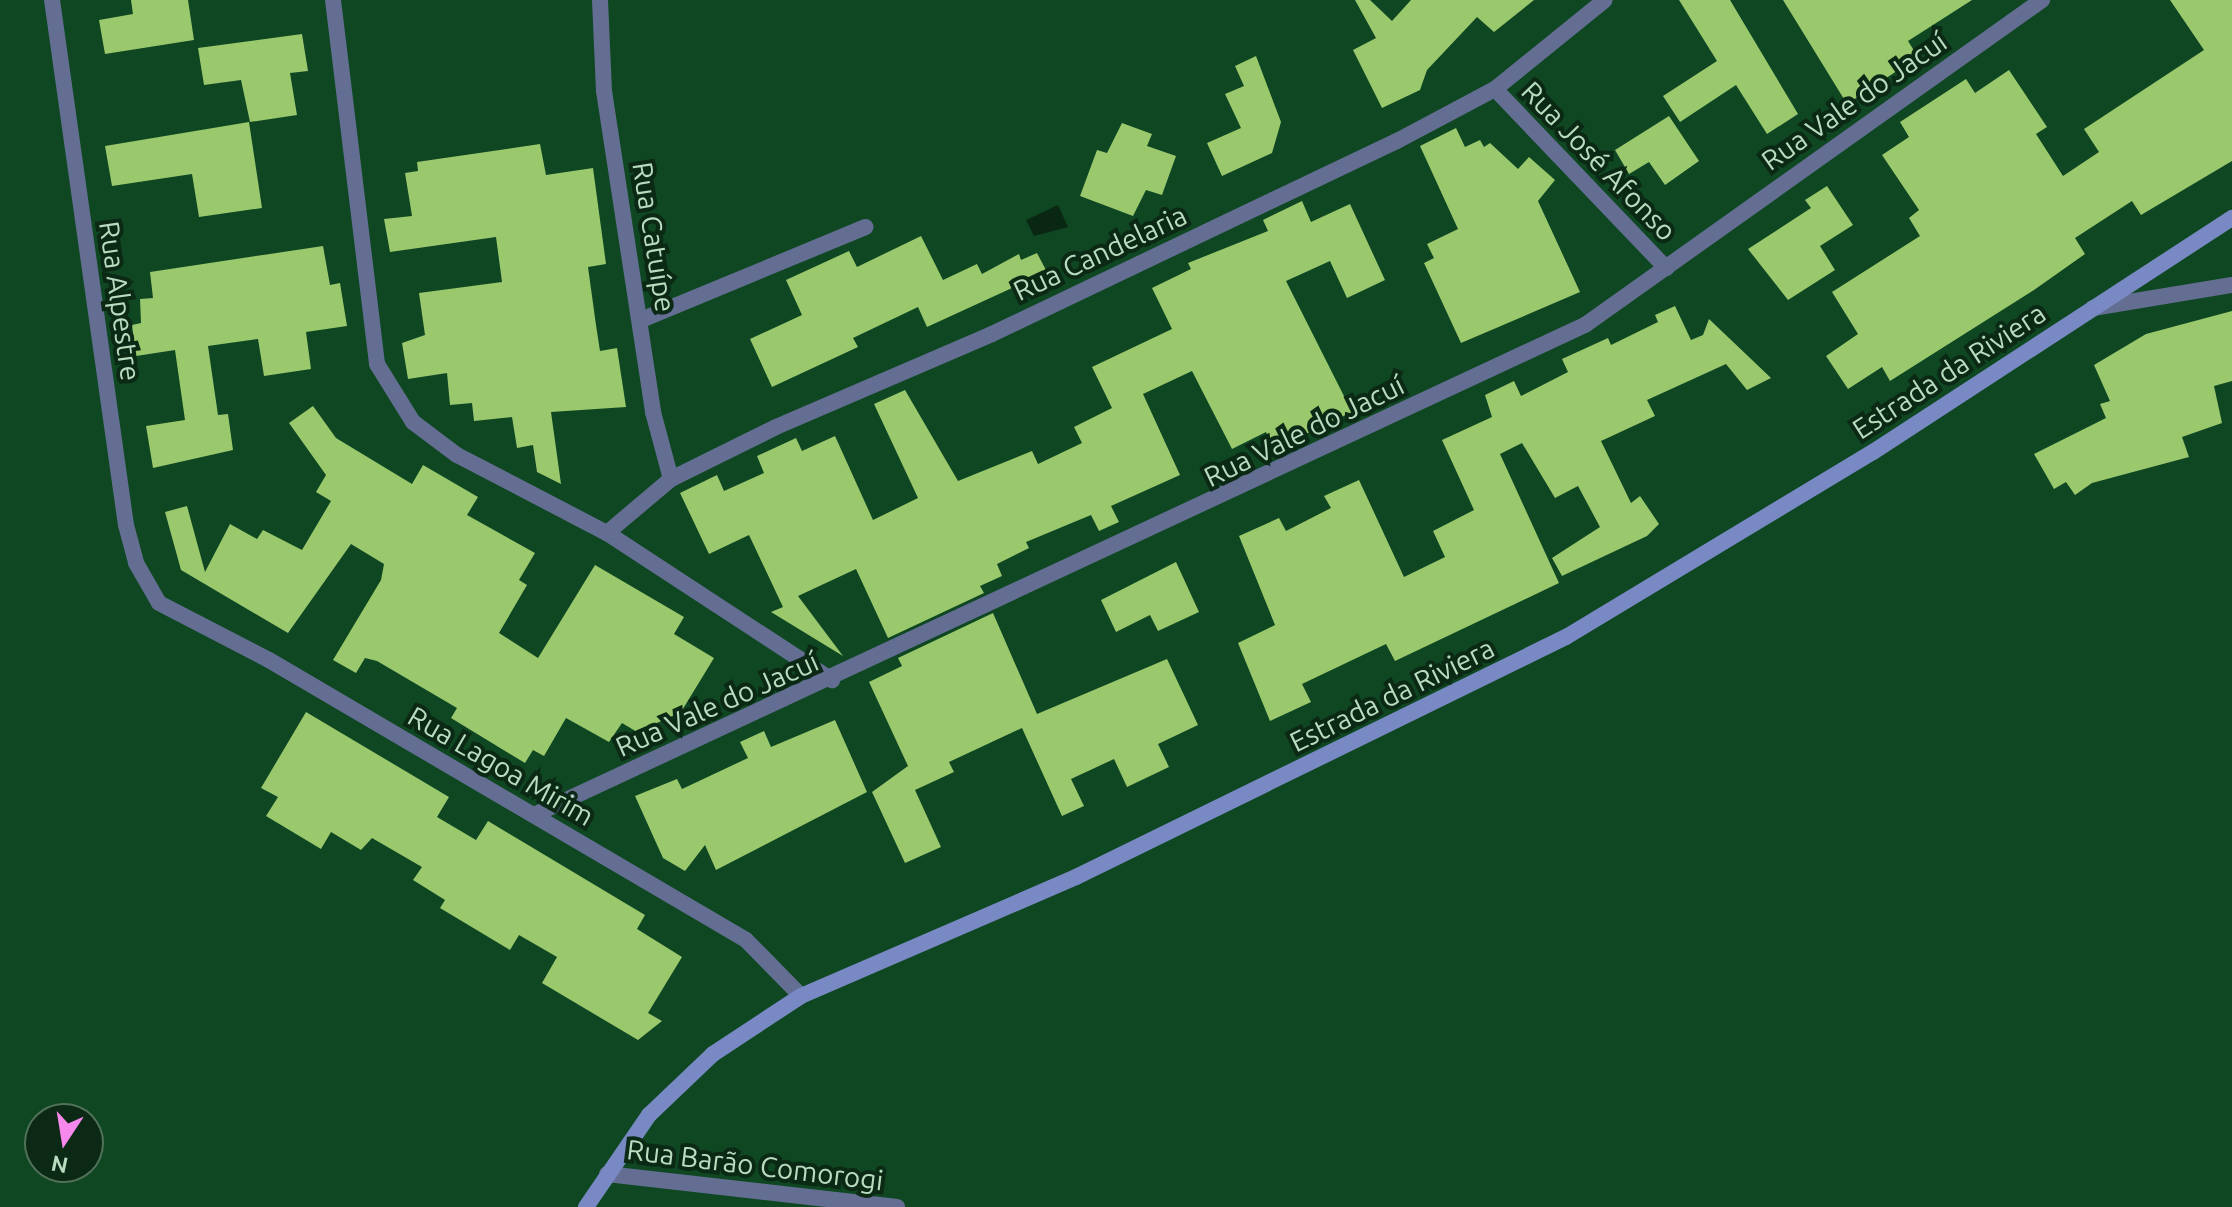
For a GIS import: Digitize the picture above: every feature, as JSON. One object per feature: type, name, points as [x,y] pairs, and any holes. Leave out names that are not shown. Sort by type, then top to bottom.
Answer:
[{"type":"street","name":"Rua Alpestre","points":[[52,0],[126,525],[136,563],[159,603]]},
{"type":"street","points":[[333,0],[377,364],[413,422],[457,455],[607,533],[832,680]]},
{"type":"street","name":"Rua Catuípe","points":[[600,0],[604,91],[653,412],[671,479]]},
{"type":"street","name":"Rua Candelaria","points":[[607,533],[671,479],[992,334],[1495,89],[1605,0]]},
{"type":"street","name":"Rua Vale do Jacuí","points":[[534,815],[832,680],[1585,325],[2042,0]]},
{"type":"street","name":"Rua José Afonso","points":[[1495,89],[1666,268]]},
{"type":"street","name":"Estrada da Riviera","points":[[586,1207],[649,1115],[713,1054],[801,996],[1076,877],[1566,637],[1873,452],[2232,218]]},
{"type":"street","points":[[641,320],[866,227]]},
{"type":"street","points":[[2092,308],[2232,285]]},
{"type":"street","name":"Rua Lagoa Mirim","points":[[159,603],[534,815],[746,940],[801,996]]},
{"type":"street","name":"Rua Barão Comorogi","points":[[607,1174],[897,1207]]},
{"type":"shaded area","points":[[1058,205],[1068,227],[1034,236],[1026,220]]},
{"type":"building","points":[[131,0],[188,0],[194,40],[105,54],[99,20],[133,14]]},
{"type":"building","points":[[1355,0],[1370,0],[1392,21],[1411,0],[1534,0],[1494,32],[1477,17],[1427,70],[1420,90],[1382,108],[1353,50],[1376,38]]},
{"type":"building","points":[[1679,0],[1730,0],[1798,114],[1767,134],[1736,85],[1680,122],[1663,96],[1717,61]]},
{"type":"building","points":[[1783,0],[1972,0],[1908,41],[1918,57],[1847,104]]},
{"type":"building","points":[[2170,0],[2232,0],[2232,161],[2141,215],[2132,201],[2075,238],[2085,254],[2034,290],[1890,381],[1882,367],[1848,389],[1826,356],[1858,334],[1832,292],[1920,236],[1909,218],[1919,210],[1882,155],[1909,137],[1900,122],[1966,79],[1975,93],[2009,70],[2047,127],[2036,134],[2063,176],[2099,152],[2084,129],[2204,50]]},
{"type":"building","points":[[302,34],[308,71],[290,73],[297,115],[250,122],[241,80],[204,85],[198,48]]},
{"type":"building","points":[[1256,56],[1281,122],[1272,153],[1222,176],[1207,143],[1241,128],[1225,94],[1244,86],[1235,66]]},
{"type":"building","points":[[1669,116],[1699,161],[1665,185],[1649,162],[1629,174],[1615,150]]},
{"type":"building","points":[[249,122],[262,208],[199,217],[192,174],[112,186],[105,146]]},
{"type":"building","points":[[1122,123],[1152,134],[1147,146],[1176,156],[1162,195],[1146,190],[1133,216],[1080,196],[1097,150],[1107,153]]},
{"type":"building","points":[[1456,128],[1465,147],[1480,140],[1484,147],[1490,143],[1518,169],[1529,157],[1555,180],[1538,201],[1580,292],[1461,343],[1424,263],[1434,258],[1427,244],[1458,229],[1420,146]]},
{"type":"building","points":[[540,144],[546,175],[593,168],[606,264],[588,267],[596,325],[600,351],[617,348],[626,407],[551,412],[561,484],[537,472],[533,445],[517,448],[512,417],[474,421],[472,403],[450,405],[447,373],[408,379],[402,343],[425,335],[419,293],[502,282],[496,237],[390,252],[384,219],[412,216],[405,173],[418,171],[417,162]]},
{"type":"building","points":[[1827,186],[1853,225],[1820,246],[1835,270],[1788,300],[1748,249],[1811,208],[1805,200]]},
{"type":"building","points":[[1302,201],[1311,222],[1350,204],[1385,280],[1347,298],[1330,261],[1286,281],[1352,412],[1274,449],[1266,432],[1232,449],[1192,371],[1143,394],[1180,475],[1111,506],[1119,522],[1099,531],[1091,515],[1026,542],[1029,548],[997,564],[1002,576],[980,586],[984,593],[888,638],[856,569],[798,596],[843,656],[771,612],[783,607],[749,535],[709,554],[680,493],[717,475],[724,491],[764,473],[757,456],[796,438],[802,451],[835,436],[873,520],[918,498],[874,404],[905,390],[958,481],[1032,451],[1038,464],[1082,443],[1074,427],[1112,408],[1092,367],[1172,329],[1152,288],[1191,269],[1188,263],[1268,231],[1263,220]]},
{"type":"building","points":[[921,236],[943,280],[977,264],[982,274],[1019,254],[1021,260],[1037,253],[1047,272],[927,327],[918,307],[853,338],[858,347],[772,387],[750,339],[802,315],[786,280],[849,251],[857,267]]},
{"type":"building","points":[[323,246],[330,285],[340,283],[347,326],[306,332],[311,369],[264,376],[258,339],[208,346],[218,415],[228,414],[233,450],[153,468],[146,426],[185,420],[175,350],[136,356],[132,325],[141,323],[140,299],[153,298],[150,272]]},
{"type":"building","points":[[1675,306],[1691,340],[1703,335],[1709,319],[1771,378],[1747,390],[1726,364],[1647,400],[1655,416],[1601,441],[1631,503],[1640,496],[1659,524],[1647,536],[1562,576],[1552,558],[1600,527],[1578,486],[1555,498],[1522,443],[1500,454],[1559,583],[1395,661],[1386,644],[1302,684],[1311,702],[1270,721],[1238,643],[1275,625],[1239,536],[1279,518],[1286,531],[1331,508],[1324,496],[1359,480],[1404,577],[1445,557],[1433,531],[1474,510],[1442,440],[1492,417],[1485,395],[1514,381],[1521,396],[1568,372],[1562,359],[1608,338],[1611,345],[1658,322],[1655,315]]},
{"type":"building","points":[[2232,311],[2232,381],[2214,386],[2222,423],[2182,437],[2189,457],[2092,483],[2075,495],[2066,482],[2054,489],[2034,454],[2106,418],[2100,404],[2110,401],[2094,365],[2146,334]]},
{"type":"building","points":[[313,406],[336,438],[412,484],[423,465],[478,497],[467,515],[535,553],[519,580],[527,585],[499,633],[538,658],[595,565],[684,617],[674,634],[714,658],[681,712],[637,732],[622,723],[609,742],[566,718],[544,756],[533,750],[525,763],[451,718],[457,708],[377,661],[365,658],[356,673],[333,660],[381,580],[384,564],[351,544],[288,633],[181,570],[165,512],[187,506],[205,572],[230,524],[257,539],[263,530],[302,550],[331,501],[316,492],[326,475],[289,423]]},
{"type":"building","points":[[1176,562],[1199,612],[1158,631],[1150,615],[1116,632],[1101,600]]},
{"type":"building","points":[[993,613],[1037,714],[1167,659],[1198,725],[1158,744],[1169,767],[1127,787],[1114,759],[1071,779],[1084,806],[1062,816],[1022,728],[949,762],[954,772],[915,790],[941,847],[905,863],[872,792],[908,766],[869,682],[902,666],[898,658]]},
{"type":"building","points":[[306,712],[449,797],[437,817],[476,840],[488,821],[645,915],[637,929],[682,957],[648,1013],[662,1021],[638,1040],[542,983],[557,957],[519,935],[510,950],[440,908],[445,900],[413,880],[422,867],[372,838],[361,850],[331,832],[321,849],[266,816],[278,797],[261,788]]},
{"type":"building","points":[[835,720],[867,792],[716,870],[705,845],[685,871],[663,858],[635,796],[677,779],[682,789],[748,758],[740,742],[764,731],[771,747]]}]
